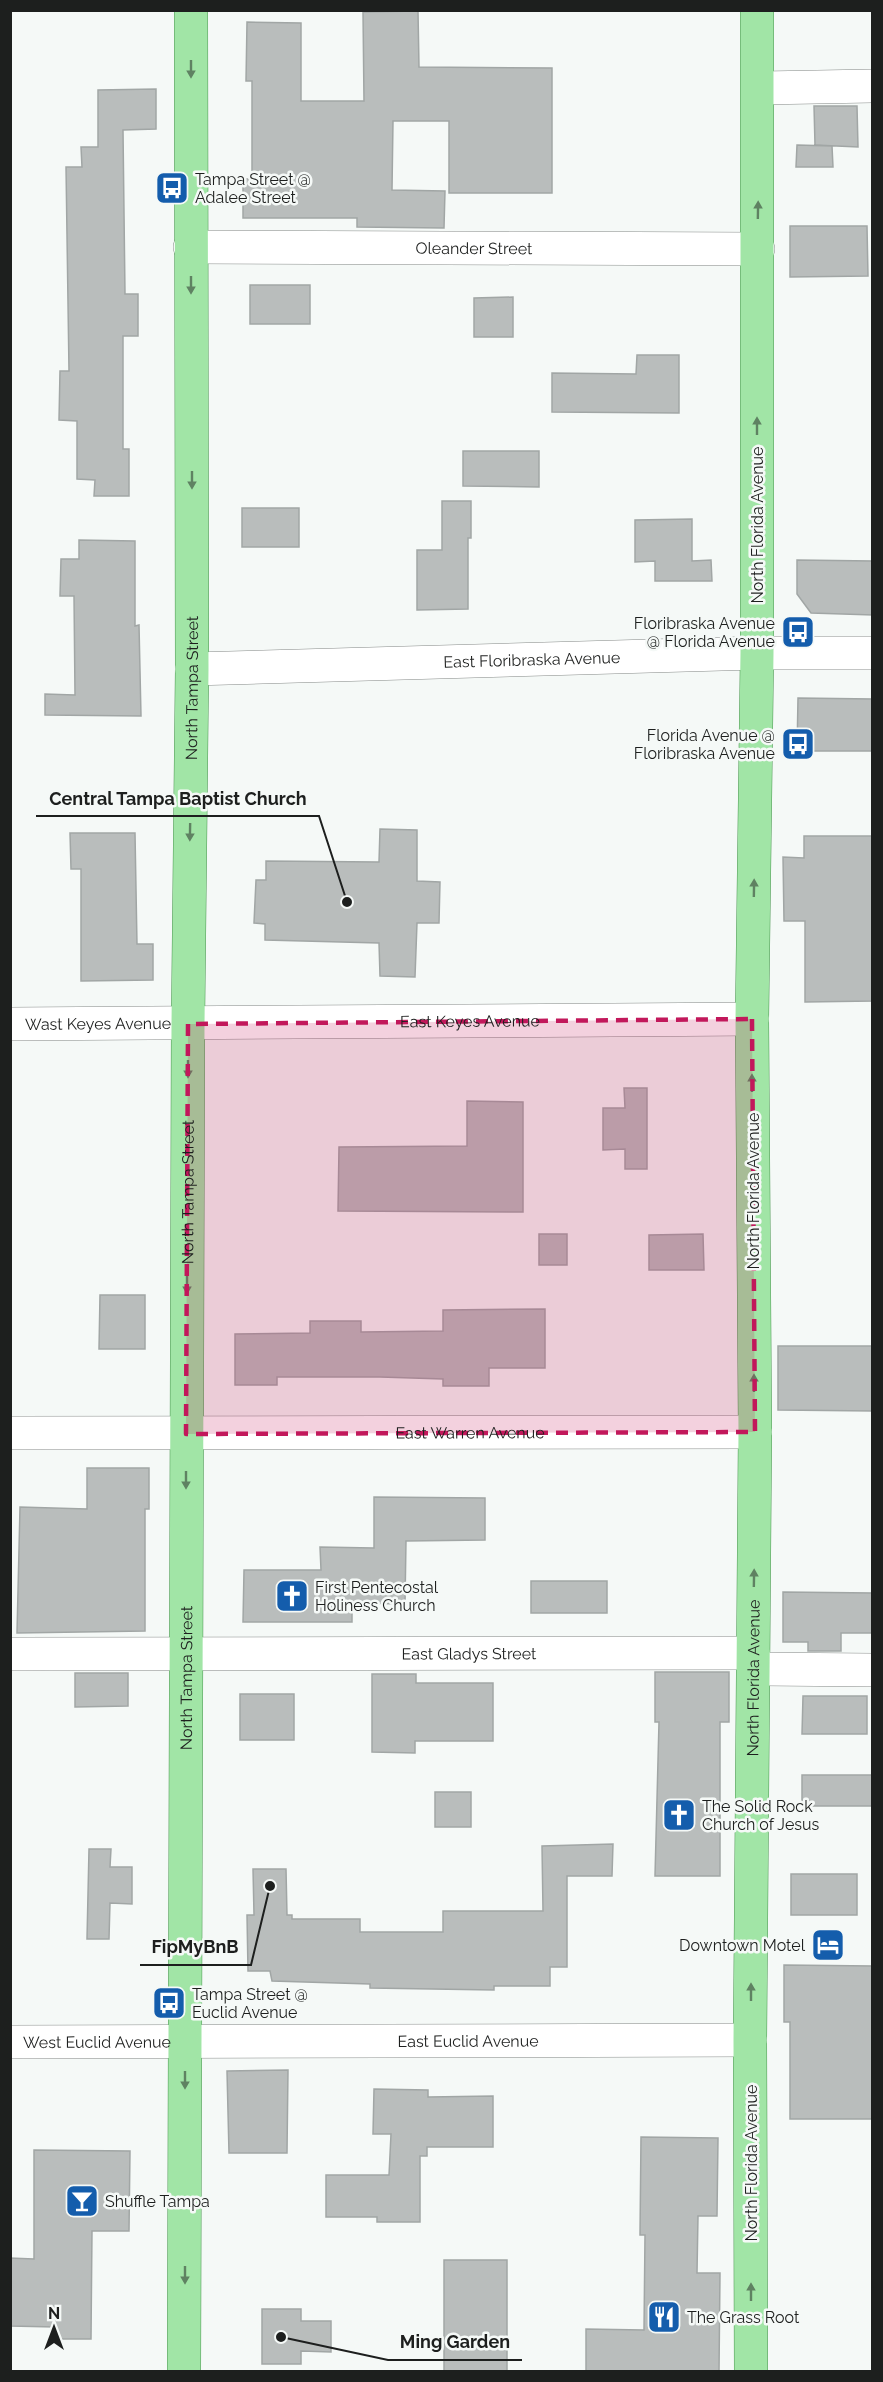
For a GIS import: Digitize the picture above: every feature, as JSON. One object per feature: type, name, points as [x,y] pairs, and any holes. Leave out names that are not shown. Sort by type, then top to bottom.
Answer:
[{"type":"main road","name":"North Tampa Street","points":[[184,2372],[186,1434],[192,669],[191,10]]},
{"type":"main road","name":"North Florida Avenue","points":[[751,2372],[750,2040],[755,1432],[752,1019],[757,652],[759,88],[757,10]]},
{"type":"street","points":[[759,88],[873,86]]},
{"type":"street","name":"Oleander Street","points":[[190,247],[758,249]]},
{"type":"street","name":"East Floribraska Avenue","points":[[192,669],[757,652],[873,652]]},
{"type":"street","name":"East Keyes Avenue","points":[[188,1024],[752,1019]]},
{"type":"street","name":"Wast Keyes Avenue","points":[[10,1024],[188,1024]]},
{"type":"street","name":"East Warren Avenue","points":[[10,1433],[755,1432]]},
{"type":"street","name":"East Gladys Street","points":[[10,1654],[186,1653],[753,1661],[873,1670]]},
{"type":"street","name":"East Euclid Avenue","points":[[185,2040],[750,2040]]},
{"type":"street","name":"West Euclid Avenue","points":[[10,2042],[185,2040]]},
{"type":"highlighted area","points":[[752,1019],[755,1432],[186,1434],[188,1024]]},
{"type":"building","points":[[418,11],[419,67],[552,68],[552,193],[449,193],[449,121],[393,121],[392,190],[445,191],[444,228],[357,227],[357,218],[243,218],[243,179],[252,179],[252,81],[246,81],[247,22],[301,23],[301,101],[364,101],[363,12]]},
{"type":"building","points":[[156,89],[156,129],[123,130],[125,294],[138,294],[138,336],[123,336],[123,449],[129,449],[129,496],[94,496],[95,480],[77,479],[77,421],[59,420],[60,371],[69,371],[66,167],[82,167],[81,147],[98,147],[98,90]]},
{"type":"building","points":[[814,106],[857,106],[858,147],[815,145]]},
{"type":"building","points":[[797,145],[832,146],[833,167],[796,167]]},
{"type":"building","points":[[790,226],[867,226],[868,276],[790,277]]},
{"type":"building","points":[[250,285],[310,285],[310,324],[250,324]]},
{"type":"building","points":[[513,297],[513,337],[474,337],[474,298]]},
{"type":"building","points":[[637,355],[679,355],[679,413],[552,412],[552,373],[636,374]]},
{"type":"building","points":[[463,451],[539,451],[539,487],[463,486]]},
{"type":"building","points":[[442,501],[471,501],[471,538],[468,538],[468,609],[417,610],[417,550],[442,550]]},
{"type":"building","points":[[242,508],[299,508],[299,547],[242,547]]},
{"type":"building","points":[[692,519],[692,561],[711,560],[712,581],[655,581],[655,561],[635,562],[635,520]]},
{"type":"building","points":[[79,540],[135,541],[135,626],[139,625],[141,716],[45,715],[45,694],[75,695],[74,596],[60,596],[61,559],[79,559]]},
{"type":"building","points":[[797,560],[873,561],[873,615],[811,613],[797,594]]},
{"type":"building","points":[[798,698],[873,699],[873,751],[797,751]]},
{"type":"building","points":[[380,829],[417,830],[417,881],[440,882],[439,923],[417,923],[415,977],[380,976],[379,943],[265,940],[265,924],[254,923],[256,880],[266,880],[266,861],[379,862]]},
{"type":"building","points":[[70,833],[135,833],[137,944],[153,944],[153,980],[81,981],[81,869],[71,869]]},
{"type":"building","points":[[804,836],[873,836],[873,1001],[805,1002],[805,921],[784,921],[783,857],[804,858]]},
{"type":"building","points":[[624,1088],[647,1088],[647,1169],[625,1169],[625,1149],[603,1150],[603,1108],[625,1108]]},
{"type":"building","points":[[467,1101],[523,1102],[523,1212],[338,1211],[339,1147],[467,1146]]},
{"type":"building","points":[[539,1234],[567,1234],[567,1265],[539,1265]]},
{"type":"building","points":[[703,1234],[704,1270],[649,1270],[649,1235]]},
{"type":"building","points":[[100,1295],[145,1295],[145,1349],[99,1349]]},
{"type":"building","points":[[545,1309],[545,1368],[489,1368],[489,1386],[443,1386],[443,1379],[380,1377],[277,1377],[277,1385],[235,1385],[235,1334],[310,1333],[310,1321],[361,1321],[361,1332],[443,1331],[443,1310]]},
{"type":"building","points":[[778,1346],[873,1346],[873,1411],[778,1410]]},
{"type":"building","points":[[87,1468],[149,1468],[149,1509],[145,1509],[145,1631],[17,1633],[20,1507],[87,1509]]},
{"type":"building","points":[[374,1497],[485,1498],[485,1540],[406,1541],[405,1604],[352,1603],[352,1622],[243,1622],[244,1570],[321,1570],[320,1547],[374,1548]]},
{"type":"building","points":[[531,1581],[607,1581],[607,1613],[531,1613]]},
{"type":"building","points":[[783,1592],[873,1593],[873,1633],[841,1633],[841,1651],[808,1651],[808,1642],[783,1642]]},
{"type":"building","points":[[655,1672],[729,1672],[729,1722],[720,1722],[720,1876],[655,1876],[659,1722],[655,1722]]},
{"type":"building","points":[[75,1673],[128,1673],[128,1706],[75,1707]]},
{"type":"building","points":[[372,1674],[416,1674],[416,1683],[493,1683],[493,1741],[415,1741],[415,1753],[372,1752]]},
{"type":"building","points":[[240,1694],[294,1694],[294,1740],[240,1740]]},
{"type":"building","points":[[803,1696],[867,1696],[867,1734],[802,1734]]},
{"type":"building","points":[[802,1775],[873,1775],[873,1806],[802,1806]]},
{"type":"building","points":[[435,1792],[471,1792],[471,1827],[435,1827]]},
{"type":"building","points":[[613,1844],[612,1876],[567,1876],[567,1967],[550,1967],[550,1986],[494,1986],[494,1990],[370,1988],[370,1984],[272,1981],[270,1971],[248,1971],[247,1915],[254,1915],[253,1869],[286,1869],[287,1915],[292,1915],[292,1919],[360,1919],[360,1932],[443,1932],[443,1911],[543,1911],[542,1846]]},
{"type":"building","points":[[89,1849],[111,1849],[110,1867],[132,1867],[132,1904],[110,1903],[109,1939],[87,1939]]},
{"type":"building","points":[[791,1874],[857,1874],[857,1915],[791,1915]]},
{"type":"building","points":[[784,1965],[873,1966],[873,2119],[790,2119],[790,2022],[784,2022]]},
{"type":"building","points":[[288,2070],[287,2153],[229,2153],[227,2071]]},
{"type":"building","points":[[374,2089],[428,2090],[428,2097],[493,2096],[493,2147],[427,2147],[427,2156],[420,2156],[420,2222],[377,2222],[377,2217],[326,2217],[326,2175],[389,2175],[391,2134],[373,2134]]},
{"type":"building","points":[[641,2137],[718,2138],[717,2216],[698,2216],[697,2273],[720,2273],[719,2372],[586,2372],[586,2329],[644,2330],[645,2235],[640,2235]]},
{"type":"building","points":[[34,2150],[130,2151],[129,2231],[92,2231],[91,2339],[55,2339],[55,2327],[10,2326],[10,2258],[34,2259]]},
{"type":"building","points":[[444,2260],[507,2260],[507,2372],[444,2372]]},
{"type":"building","points":[[262,2309],[301,2309],[301,2321],[331,2321],[331,2352],[301,2351],[301,2364],[262,2364]]},
{"type":"place","name":"Tampa Street @ Adalee Street","points":[[172,188]]},
{"type":"place","name":"Floribraska Avenue @ Florida Avenue","points":[[798,632]]},
{"type":"place","name":"Florida Avenue @ Floribraska Avenue","points":[[798,744]]},
{"type":"place","name":"Central Tampa Baptist Church","points":[[347,902]]},
{"type":"place","name":"First Pentecostal Holiness Church","points":[[292,1596]]},
{"type":"place","name":"The Solid Rock Church of Jesus","points":[[679,1815]]},
{"type":"place","name":"FipMyBnB","points":[[270,1886]]},
{"type":"place","name":"Downtown Motel","points":[[828,1945]]},
{"type":"place","name":"Tampa Street @ Euclid Avenue","points":[[169,2003]]},
{"type":"place","name":"Shuffle Tampa","points":[[82,2201]]},
{"type":"place","name":"The Grass Root","points":[[664,2317]]},
{"type":"place","name":"Ming Garden","points":[[281,2337]]}]
